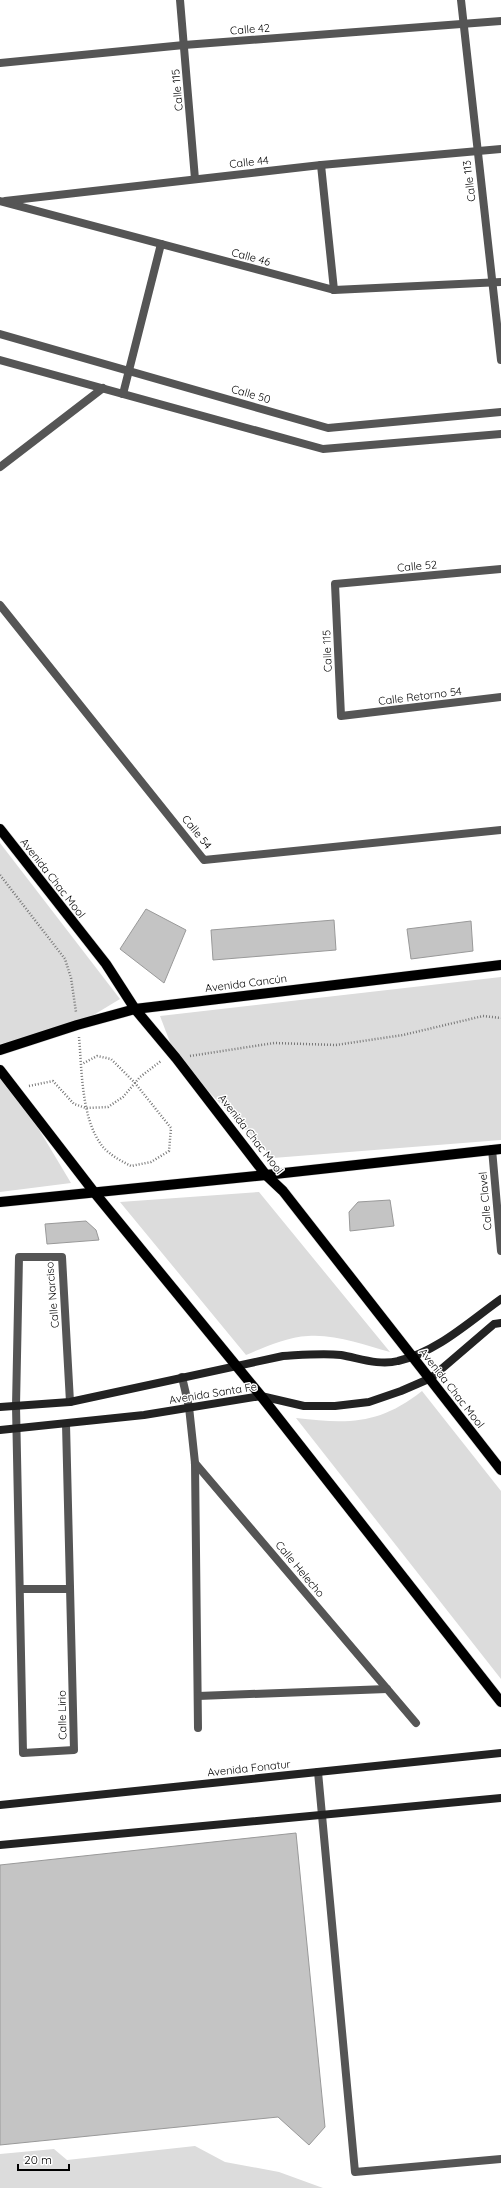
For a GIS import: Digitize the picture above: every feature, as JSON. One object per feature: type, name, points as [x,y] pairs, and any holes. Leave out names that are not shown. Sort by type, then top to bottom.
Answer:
[{"type":"main road","name":"Avenida Chac Mool","points":[[0,829],[106,964],[135,1009],[176,1058],[266,1176],[283,1191],[412,1356],[431,1378],[501,1470]]},
{"type":"main road","name":"Avenida Cancún","points":[[0,1050],[77,1025],[135,1009],[501,965]]},
{"type":"main road","points":[[0,1070],[94,1192],[261,1396],[501,1702]]},
{"type":"main road","points":[[0,1202],[266,1176],[496,1149]]},
{"type":"main road","points":[[283,1191],[281,1179],[285,1173]]},
{"type":"street","name":"Calle 115","points":[[180,0],[195,179]]},
{"type":"street","name":"Calle 113","points":[[461,0],[476,151],[497,282],[501,360]]},
{"type":"street","name":"Calle 42","points":[[0,63],[184,45],[501,21]]},
{"type":"street","name":"Calle 44","points":[[0,201],[321,165],[501,148]]},
{"type":"street","points":[[321,165],[334,290]]},
{"type":"street","name":"Calle 46","points":[[0,201],[334,290],[497,282]]},
{"type":"street","points":[[123,394],[161,244]]},
{"type":"street","name":"Calle 50","points":[[0,334],[328,428],[501,412]]},
{"type":"street","points":[[0,360],[323,448],[501,434]]},
{"type":"street","points":[[0,468],[103,388]]},
{"type":"street","name":"Calle 52","points":[[335,584],[501,569]]},
{"type":"street","name":"Calle 115","points":[[335,584],[341,716]]},
{"type":"street","name":"Calle 54","points":[[0,605],[204,860],[501,830]]},
{"type":"street","name":"Calle Retorno 54","points":[[341,716],[501,697]]},
{"type":"street","name":"Calle Clavel","points":[[496,1149],[501,1250]]},
{"type":"street","name":"Calle Narciso","points":[[16,1406],[19,1257],[62,1257],[70,1402]]},
{"type":"street","name":"Avenida Santa Fe","points":[[0,1407],[70,1402],[283,1356],[312,1354],[341,1355],[371,1362],[397,1362],[442,1342],[501,1298]]},
{"type":"street","name":"Avenida Santa Fe","points":[[0,1430],[144,1415],[261,1396],[304,1406],[335,1406],[369,1402],[431,1378],[494,1324],[501,1323]]},
{"type":"street","points":[[182,1377],[189,1407],[196,1463],[198,1728]]},
{"type":"street","name":"Calle Lirio","points":[[16,1406],[18,1428],[23,1753],[74,1750],[66,1424]]},
{"type":"street","name":"Calle Helecho","points":[[196,1463],[416,1722]]},
{"type":"street","points":[[20,1589],[70,1589]]},
{"type":"street","points":[[198,1696],[387,1689]]},
{"type":"street","name":"Avenida Fonatur","points":[[0,1805],[501,1754]]},
{"type":"street","points":[[318,1772],[355,2172],[501,2159]]},
{"type":"street","points":[[0,1845],[501,1798]]},
{"type":"path","points":[[0,876],[65,959],[72,978],[88,1120],[103,1147],[116,1158],[131,1166],[150,1162],[169,1150],[171,1128],[135,1083],[111,1059],[97,1056],[82,1064]]},
{"type":"path","points":[[16,1091],[44,1082],[53,1081],[74,1104],[86,1108],[108,1106],[123,1097],[135,1083],[160,1062],[176,1058],[274,1043],[336,1045],[411,1034],[483,1016],[501,1018]]},
{"type":"shaded area","points":[[0,843],[120,999],[77,1025],[0,1044]]},
{"type":"shaded area","points":[[501,977],[501,1140],[273,1158],[176,1058],[160,1016]]},
{"type":"shaded area","points":[[0,1076],[16,1091],[71,1183],[0,1192]]},
{"type":"shaded area","points":[[259,1192],[390,1352],[339,1338],[308,1336],[284,1340],[246,1355],[120,1202]]},
{"type":"shaded area","points":[[422,1391],[501,1491],[501,1679],[296,1418],[332,1421],[362,1420],[391,1410]]},
{"type":"shaded area","points":[[195,2146],[225,2162],[279,2172],[323,2188],[0,2188],[0,2154],[54,2149],[67,2160]]},
{"type":"building","points":[[146,909],[186,930],[164,983],[120,949]]},
{"type":"building","points":[[334,920],[336,950],[213,960],[211,930]]},
{"type":"building","points":[[471,921],[473,951],[411,959],[407,929]]},
{"type":"building","points":[[390,1200],[394,1226],[350,1231],[349,1212],[358,1202]]},
{"type":"building","points":[[86,1221],[96,1230],[99,1240],[47,1244],[45,1224]]},
{"type":"building","points":[[296,1833],[325,2127],[309,2145],[278,2117],[0,2145],[0,1865]]}]
